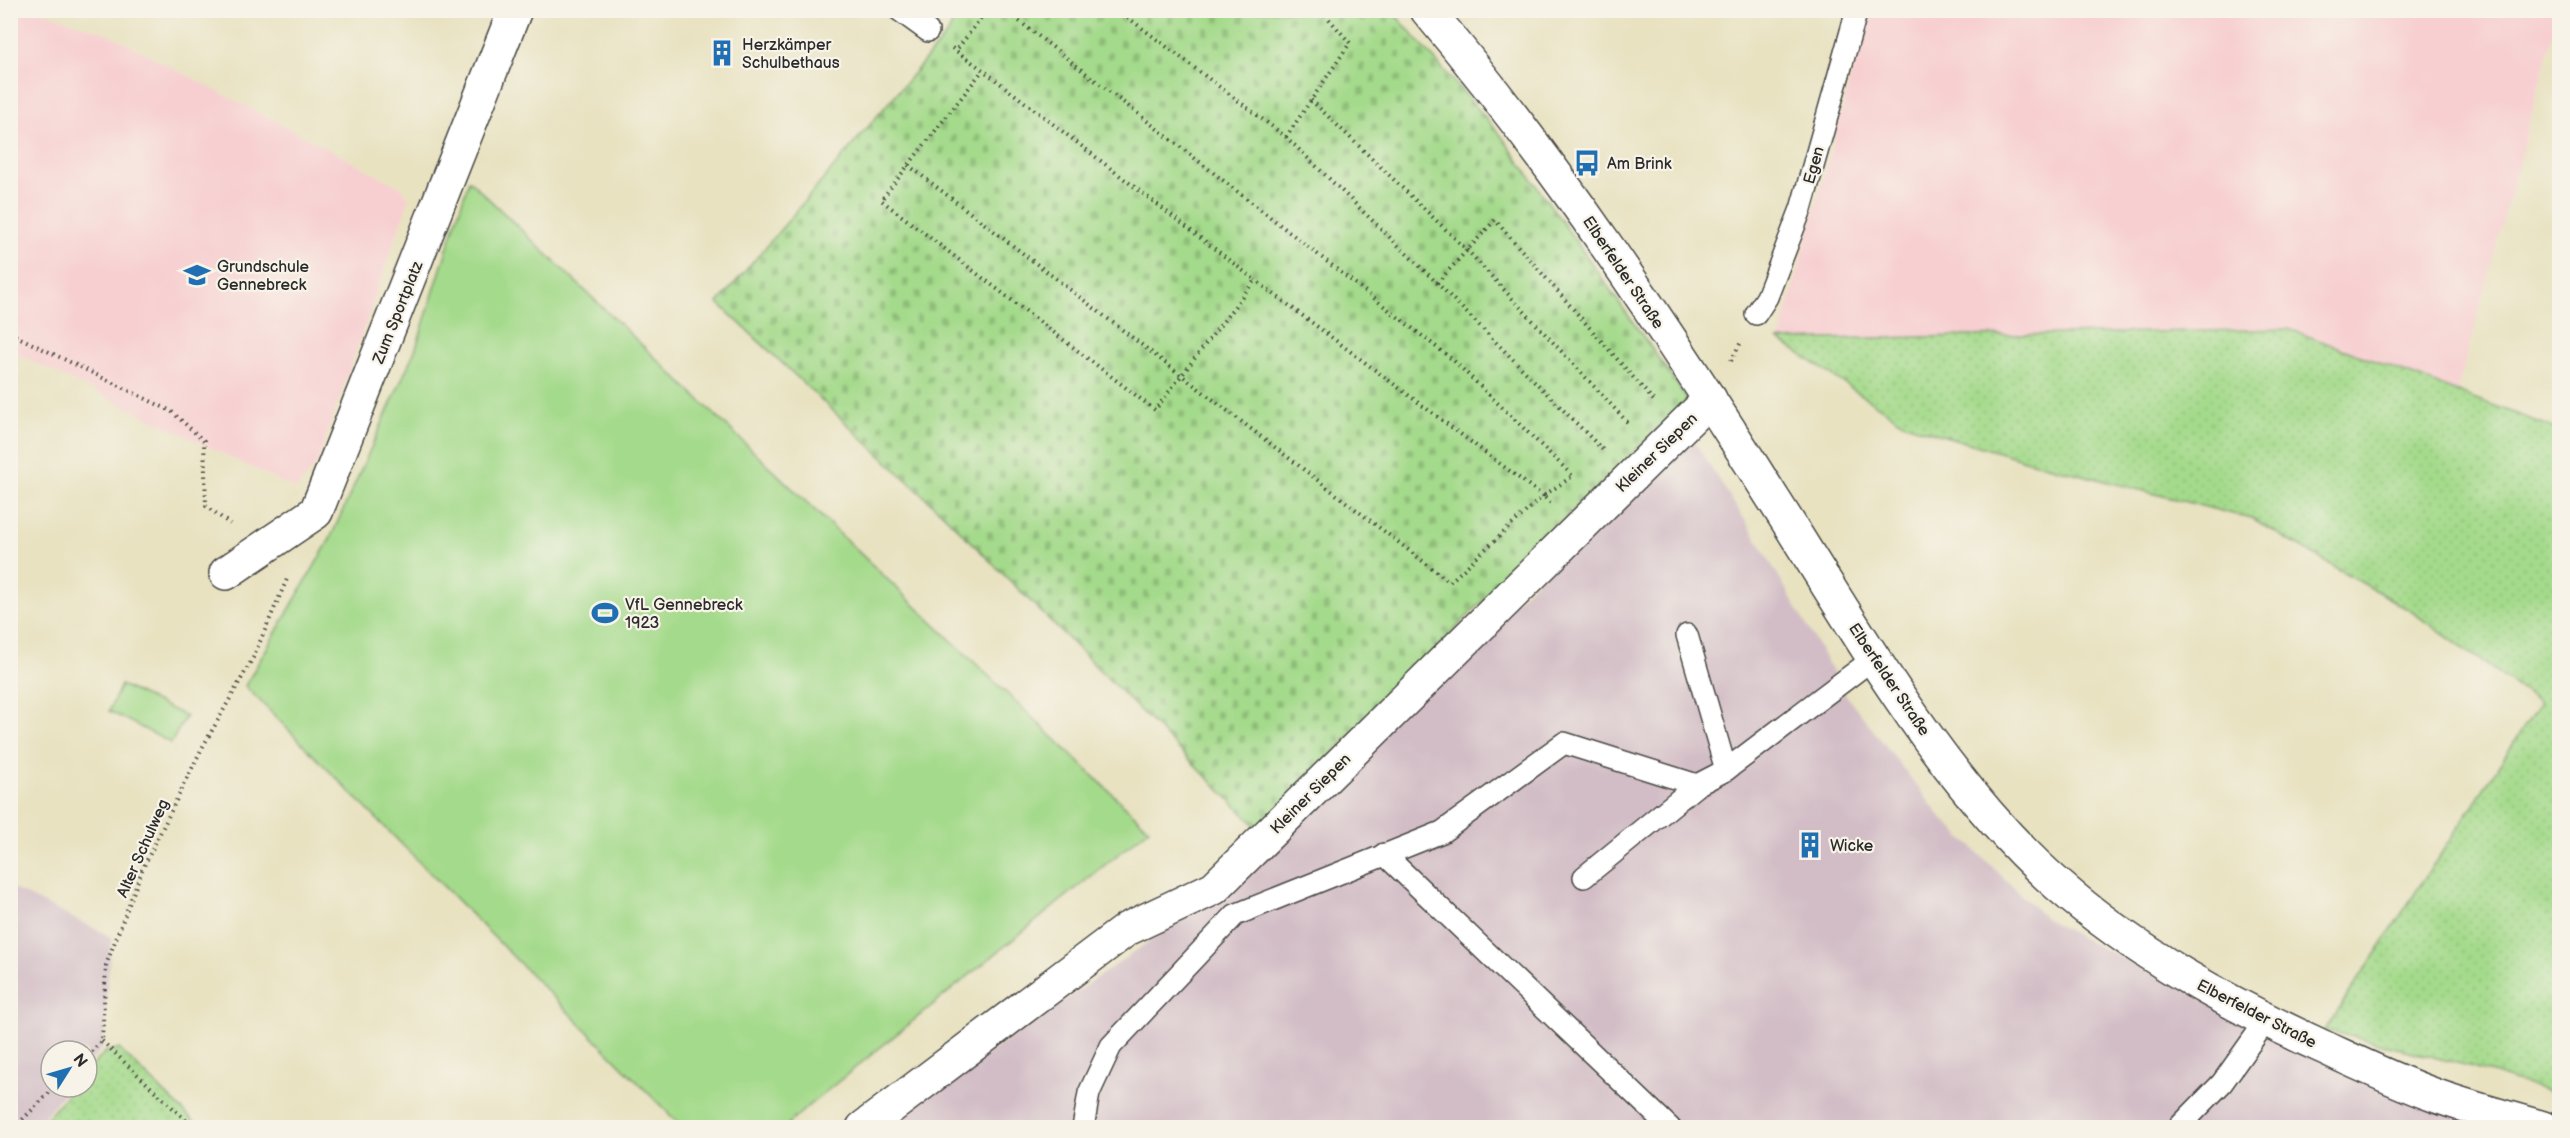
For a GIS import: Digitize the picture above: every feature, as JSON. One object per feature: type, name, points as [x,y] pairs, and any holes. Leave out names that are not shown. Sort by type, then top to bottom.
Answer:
[{"type":"street","name":"Zum Sportplatz","points":[[226,573],[316,512],[515,10]]},
{"type":"street","name":"Elberfelder Straße","points":[[1427,10],[1484,78],[1574,200],[1710,399],[1874,658],[1962,782],[2055,882],[2147,953],[2266,1021],[2435,1096],[2544,1128]]},
{"type":"street","name":"Kleiner Siepen","points":[[863,1128],[1127,929],[1214,888],[1710,399]]},
{"type":"lane","points":[[899,10],[928,31]]},
{"type":"lane","name":"Egen","points":[[1756,314],[1767,297],[1801,209],[1857,10]]},
{"type":"lane","points":[[1687,635],[1726,770]]},
{"type":"lane","points":[[1584,877],[1697,785],[1726,770],[1874,658]]},
{"type":"lane","points":[[1083,1128],[1089,1093],[1112,1046],[1235,915],[1442,832],[1564,742],[1697,785]]},
{"type":"lane","points":[[1384,854],[1670,1128]]},
{"type":"lane","points":[[2178,1128],[2222,1083],[2266,1021]]},
{"type":"path","points":[[956,51],[987,10]]},
{"type":"path","points":[[1005,10],[1453,360],[1573,476]]},
{"type":"path","points":[[1118,10],[1286,137],[1604,449],[1596,456]]},
{"type":"path","points":[[1286,137],[1350,43],[1321,10]]},
{"type":"path","points":[[1255,280],[1155,410],[881,200],[983,70],[1255,280],[1544,496],[1579,527]]},
{"type":"path","points":[[1311,100],[1467,250],[1630,426]]},
{"type":"path","points":[[908,165],[1450,582],[1544,496],[1581,470]]},
{"type":"path","points":[[1437,283],[1495,220],[1656,404]]},
{"type":"path","points":[[1710,399],[1756,314]]},
{"type":"path","points":[[10,333],[171,411],[204,441],[206,506],[231,525]]},
{"type":"path","points":[[1622,434],[1639,418]]},
{"type":"path","name":"Alter Schulweg","points":[[102,1041],[106,965],[141,870],[201,750],[253,658],[289,575]]},
{"type":"path","points":[[99,1044],[102,1041],[194,1128]]},
{"type":"path","points":[[14,1128],[43,1099]]},
{"type":"shaded area","name":"Grundschule Gennebreck","points":[[10,11],[41,11],[108,34],[402,188],[409,199],[316,465],[296,489],[11,351]]},
{"type":"shaded area","points":[[1869,11],[2559,11],[2457,392],[2289,329],[1779,340]]},
{"type":"shaded area","points":[[1690,435],[1759,542],[1846,695],[1940,816],[2047,920],[2296,1047],[2506,1128],[881,1128],[1190,913]]},
{"type":"shaded area","points":[[10,887],[111,937],[103,1047],[99,1052],[99,1039],[39,1039],[39,1099],[59,1099],[35,1127],[11,1127]]},
{"type":"green space","points":[[951,11],[1392,11],[1500,134],[1688,400],[1559,524],[1258,828],[946,517],[718,303],[948,33],[956,15]]},
{"type":"green space","name":"VfL Gennebreck 1923","points":[[469,180],[1149,829],[785,1127],[682,1127],[245,686],[329,541],[416,348]]},
{"type":"green space","points":[[2289,329],[2559,430],[2559,1095],[2473,1067],[2325,1030],[2540,703],[2409,610],[2252,519],[2032,462],[1905,424],[1779,340]]},
{"type":"green space","points":[[121,685],[186,716],[171,743],[109,711]]},
{"type":"green space","points":[[119,1049],[200,1127],[39,1127],[64,1099],[99,1099],[99,1059],[105,1052]]},
{"type":"place","name":"Herzkämper Schulbethaus","points":[[722,53]]},
{"type":"place","name":"Am Brink","points":[[1587,163]]},
{"type":"place","name":"Grundschule Gennebreck","points":[[197,275]]},
{"type":"place","name":"VfL Gennebreck 1923","points":[[605,613]]},
{"type":"place","name":"Wicke","points":[[1810,845]]}]
